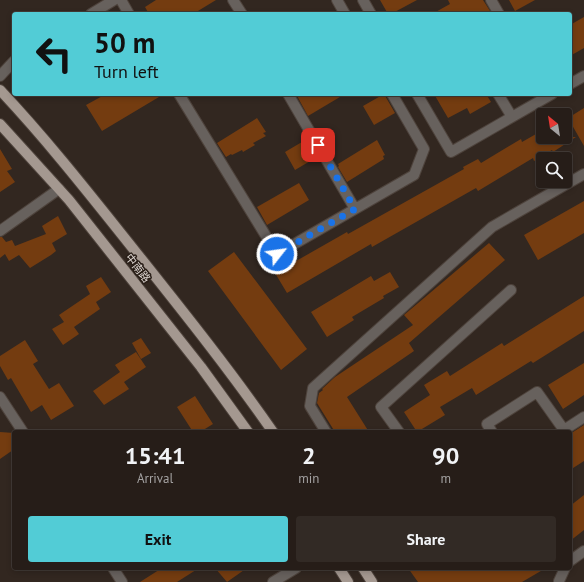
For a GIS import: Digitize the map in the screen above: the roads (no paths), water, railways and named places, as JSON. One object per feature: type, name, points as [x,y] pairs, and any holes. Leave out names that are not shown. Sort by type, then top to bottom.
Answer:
[{"type":"main road","points":[[0,90],[64,163],[152,273],[252,402],[272,430]]},
{"type":"main road","name":"中南路","points":[[0,124],[69,200],[201,367],[247,430]]},
{"type":"main road","points":[[340,570],[348,582]]},
{"type":"main road","points":[[364,570],[372,582]]},
{"type":"street","points":[[94,12],[114,0]]},
{"type":"street","points":[[121,0],[128,12]]},
{"type":"street","points":[[233,0],[241,12]]},
{"type":"street","points":[[337,0],[344,12]]},
{"type":"street","points":[[363,0],[370,12]]},
{"type":"street","points":[[491,0],[498,12]]},
{"type":"street","points":[[0,76],[12,63]]},
{"type":"street","points":[[572,83],[584,76]]},
{"type":"street","points":[[180,96],[277,254],[414,175],[424,149],[393,96]]},
{"type":"street","points":[[289,96],[355,209]]},
{"type":"street","points":[[418,96],[451,152],[549,96]]},
{"type":"street","points":[[499,96],[512,117]]},
{"type":"street","points":[[325,430],[310,406],[312,388],[492,227],[584,174]]},
{"type":"street","points":[[0,231],[59,189]]},
{"type":"street","points":[[398,430],[381,408],[512,290]]},
{"type":"street","points":[[491,430],[487,424],[537,392],[564,430],[584,417]]},
{"type":"street","points":[[0,397],[22,430]]},
{"type":"street","points":[[572,560],[584,551]]},
{"type":"street","points":[[114,570],[122,582]]},
{"type":"street","points":[[274,582],[293,570]]},
{"type":"street","points":[[561,582],[564,570]]}]
